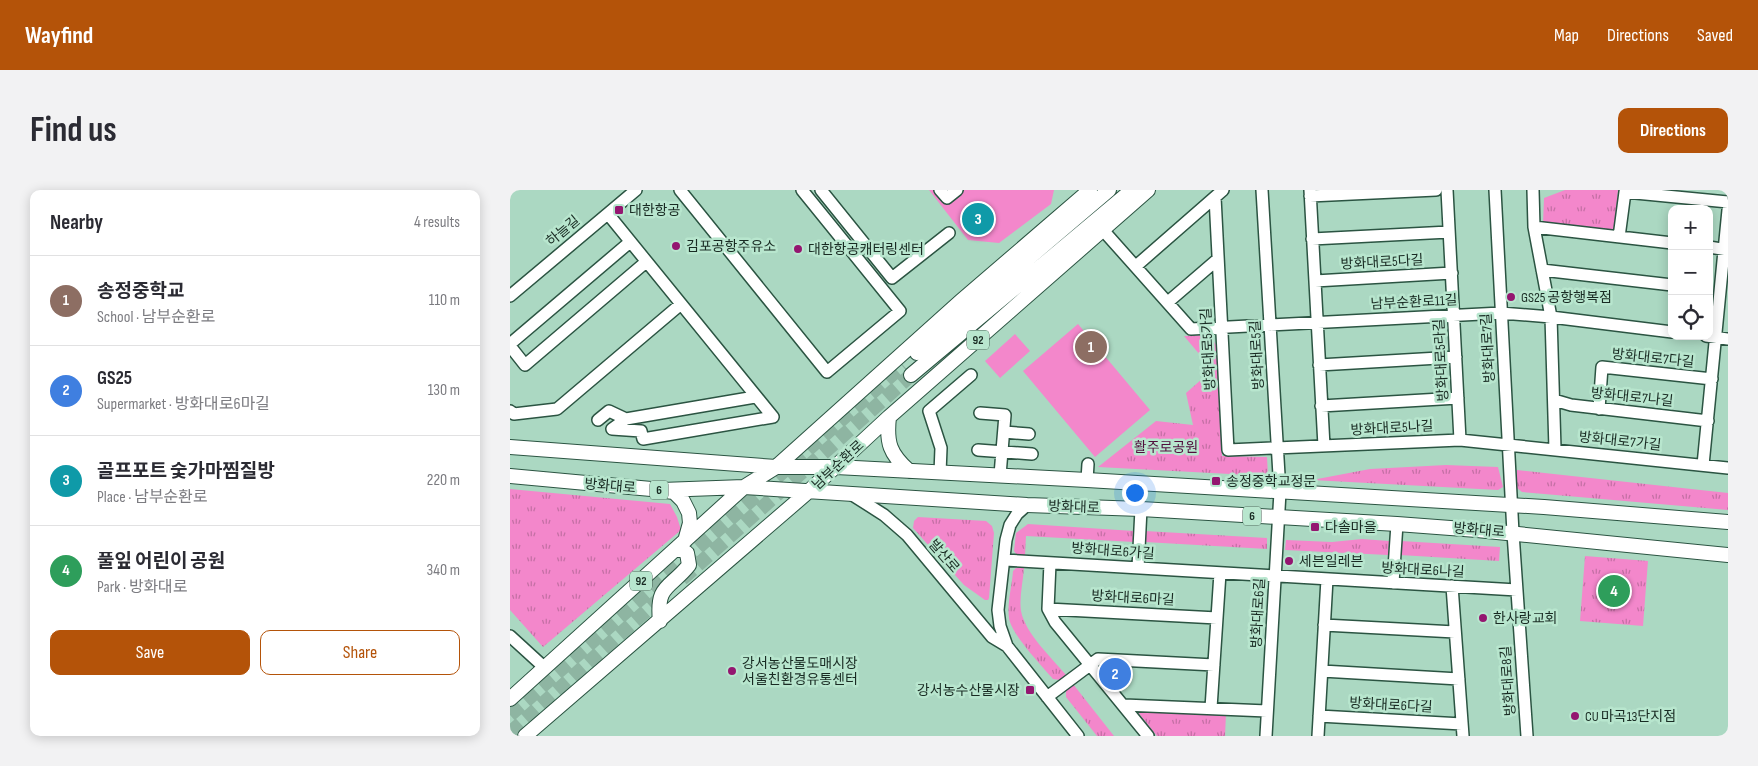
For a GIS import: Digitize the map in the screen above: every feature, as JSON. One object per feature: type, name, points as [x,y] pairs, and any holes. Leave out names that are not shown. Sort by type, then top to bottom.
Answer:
[{"type":"main road","name":"92","points":[[510,699],[744,487],[776,467],[961,301],[1090,190]]},
{"type":"main road","name":"92","points":[[1109,190],[907,370],[1132,190]]},
{"type":"main road","name":"남부순환로","points":[[525,736],[836,468],[889,417],[1148,190]]},
{"type":"main road","points":[[889,417],[888,444],[896,459],[909,472]]},
{"type":"main road","name":"방화대로","points":[[510,447],[776,467],[836,468],[1087,480],[1480,503],[1728,522]]},
{"type":"main road","name":"방화대로","points":[[510,476],[662,490],[744,487],[1027,505],[1141,509],[1397,524],[1513,533],[1728,555]]},
{"type":"main road","points":[[660,621],[658,605],[661,594],[689,564],[687,553],[680,546],[690,523],[683,501],[674,492],[662,490]]},
{"type":"street","name":"하늘길","points":[[510,296],[636,190]]},
{"type":"street","points":[[680,190],[827,372],[900,311],[802,190]]},
{"type":"street","points":[[821,190],[892,278],[949,233]]},
{"type":"street","points":[[940,190],[947,198],[957,190]]},
{"type":"street","name":"방화대로5길","points":[[1262,190],[1280,492],[1279,518]]},
{"type":"street","points":[[1324,446],[1310,193],[1436,190]]},
{"type":"street","name":"방화대로5라길","points":[[1447,190],[1460,440]]},
{"type":"street","name":"방화대로7길","points":[[1495,190],[1512,505]]},
{"type":"street","points":[[1534,190],[1534,227],[1551,317],[1555,449]]},
{"type":"street","points":[[1619,237],[1625,192],[1728,202]]},
{"type":"street","points":[[1136,266],[1219,193]]},
{"type":"street","name":"방화대로5가길","points":[[1219,193],[1218,259],[1228,450],[1277,448]]},
{"type":"street","name":"방화대로7다길","points":[[1713,325],[1726,249],[1728,210]]},
{"type":"street","points":[[608,214],[773,418],[643,439],[641,432],[612,429],[626,419],[756,397]]},
{"type":"street","points":[[1534,227],[1668,243]]},
{"type":"street","name":"남부순환로11길","points":[[1102,229],[1191,329],[1501,313],[1551,317],[1668,332]]},
{"type":"street","name":"방화대로5다길","points":[[1312,239],[1450,232]]},
{"type":"street","points":[[630,242],[510,345],[525,365],[646,262]]},
{"type":"street","points":[[1713,247],[1726,249]]},
{"type":"street","points":[[1152,302],[1164,298],[1218,259]]},
{"type":"street","points":[[1542,270],[1668,285]]},
{"type":"street","name":"방화대로5다길","points":[[1315,281],[1452,273]]},
{"type":"street","points":[[510,411],[514,414],[557,409],[681,304]]},
{"type":"street","points":[[1713,337],[1728,339]]},
{"type":"street","name":"방화대로7다길","points":[[1703,465],[1712,379],[1711,340]]},
{"type":"street","points":[[1319,364],[1456,357]]},
{"type":"street","name":"방화대로7다길","points":[[1600,408],[1602,368],[1712,379]]},
{"type":"street","points":[[940,473],[941,448],[929,411],[971,375]]},
{"type":"street","points":[[1322,406],[1458,398]]},
{"type":"street","name":"방화대로7나길","points":[[1554,400],[1571,406],[1708,421]]},
{"type":"street","points":[[598,420],[609,411],[626,419]]},
{"type":"street","points":[[980,413],[1005,415],[1000,476]]},
{"type":"street","points":[[1004,432],[1029,434]]},
{"type":"street","name":"방화대로5나길","points":[[1277,448],[1460,440],[1508,444]]},
{"type":"street","name":"방화대로7가길","points":[[1508,444],[1728,468]]},
{"type":"street","points":[[978,450],[1032,454]]},
{"type":"street","points":[[1087,480],[1088,464]]},
{"type":"street","name":"발산로","points":[[850,493],[884,515],[907,535],[992,637],[1007,646]]},
{"type":"street","name":"발산로","points":[[1027,505],[1017,514],[1010,526],[1006,540],[998,610],[1000,626],[1007,646],[1078,736]]},
{"type":"street","name":"방화대로8길","points":[[1512,505],[1527,736]]},
{"type":"street","points":[[1138,568],[1141,509]]},
{"type":"street","name":"방화대로6길","points":[[1266,736],[1279,518]]},
{"type":"street","points":[[1393,583],[1397,524]]},
{"type":"street","name":"방화대로6가길","points":[[1005,560],[1275,576]]},
{"type":"street","points":[[1050,563],[1048,609],[1064,634],[1148,736]]},
{"type":"street","points":[[1211,708],[1220,573]]},
{"type":"street","name":"방화대로6나길","points":[[1275,576],[1517,590]]},
{"type":"street","points":[[1318,736],[1327,579]]},
{"type":"street","name":"방화대로6다길","points":[[1319,716],[1462,730],[1452,586]]},
{"type":"street","name":"방화대로6마길","points":[[1048,609],[1217,618]]},
{"type":"street","points":[[1324,625],[1455,632]]},
{"type":"street","points":[[510,636],[545,668]]},
{"type":"street","points":[[1047,697],[1098,659],[1214,665]]},
{"type":"street","points":[[1322,671],[1458,679]]},
{"type":"street","points":[[1124,705],[1267,711]]},
{"type":"green space","points":[[929,190],[1054,190],[1051,204],[999,243],[968,240]]},
{"type":"green space","points":[[1565,190],[1618,190],[1614,231],[1543,224],[1544,198]]},
{"type":"green space","points":[[1078,324],[1150,410],[1095,457],[1023,371]]},
{"type":"green space","points":[[1015,334],[1030,351],[1000,378],[985,361]]},
{"type":"green space","name":"활주로공원","points":[[1210,335],[1216,345],[1222,456],[1267,457],[1268,476],[1098,467],[1156,421],[1193,425],[1186,393],[1210,372],[1211,368],[1184,336]]},
{"type":"green space","points":[[1446,465],[1498,467],[1503,487],[1498,490],[1312,480],[1370,469]]},
{"type":"green space","points":[[1517,470],[1728,493],[1728,510],[1522,492],[1517,488]]},
{"type":"green space","points":[[510,489],[670,504],[681,530],[543,647],[510,610]]},
{"type":"green space","points":[[918,517],[986,521],[992,526],[994,533],[988,600],[985,600],[964,585],[913,528],[914,521]]},
{"type":"green space","points":[[1028,524],[1134,531],[1134,542],[1026,536],[1025,555],[1017,555],[1014,551],[1016,533]]},
{"type":"green space","points":[[1145,531],[1267,538],[1267,549],[1145,542]]},
{"type":"green space","points":[[1362,539],[1389,541],[1388,555],[1285,550],[1286,540],[1332,542]]},
{"type":"green space","points":[[1401,541],[1500,547],[1499,561],[1400,555]]},
{"type":"green space","points":[[1585,556],[1648,561],[1643,626],[1580,621]]},
{"type":"green space","points":[[1016,568],[1024,568],[1020,601],[1024,619],[1033,636],[1066,675],[1060,680],[1053,679],[1028,650],[1011,625],[1009,600],[1013,571]]},
{"type":"green space","points":[[1073,684],[1114,736],[1097,736],[1066,697],[1066,690]]},
{"type":"green space","points":[[1137,711],[1226,714],[1225,736],[1157,736]]},
{"type":"tunnel","points":[[510,715],[903,365]]},
{"type":"tunnel","points":[[682,579],[911,375]]},
{"type":"tunnel","points":[[510,733],[666,593]]},
{"type":"place","name":"대한항공","points":[[619,210]]},
{"type":"place","name":"골프포트 숯가마찜질방","points":[[978,219]]},
{"type":"place","name":"김포공항주유소","points":[[676,246]]},
{"type":"place","name":"대한항공캐터링센터","points":[[798,249]]},
{"type":"place","name":"GS25 공항행복점","points":[[1511,297]]},
{"type":"place","name":"송정중학교","points":[[1091,347]]},
{"type":"place","name":"송정중학교정문","points":[[1216,481]]},
{"type":"place","name":"다솔마을","points":[[1315,527]]},
{"type":"place","name":"세븐일레븐","points":[[1289,561]]},
{"type":"place","name":"풀잎 어린이 공원","points":[[1614,591]]},
{"type":"place","name":"한사랑교회","points":[[1483,618]]},
{"type":"place","name":"강서농산물도매시장 서울친환경유통센터","points":[[732,671]]},
{"type":"place","name":"GS25","points":[[1115,674]]},
{"type":"place","name":"강서농수산물시장","points":[[1030,690]]},
{"type":"place","name":"CU 마곡13단지점","points":[[1575,716]]}]
